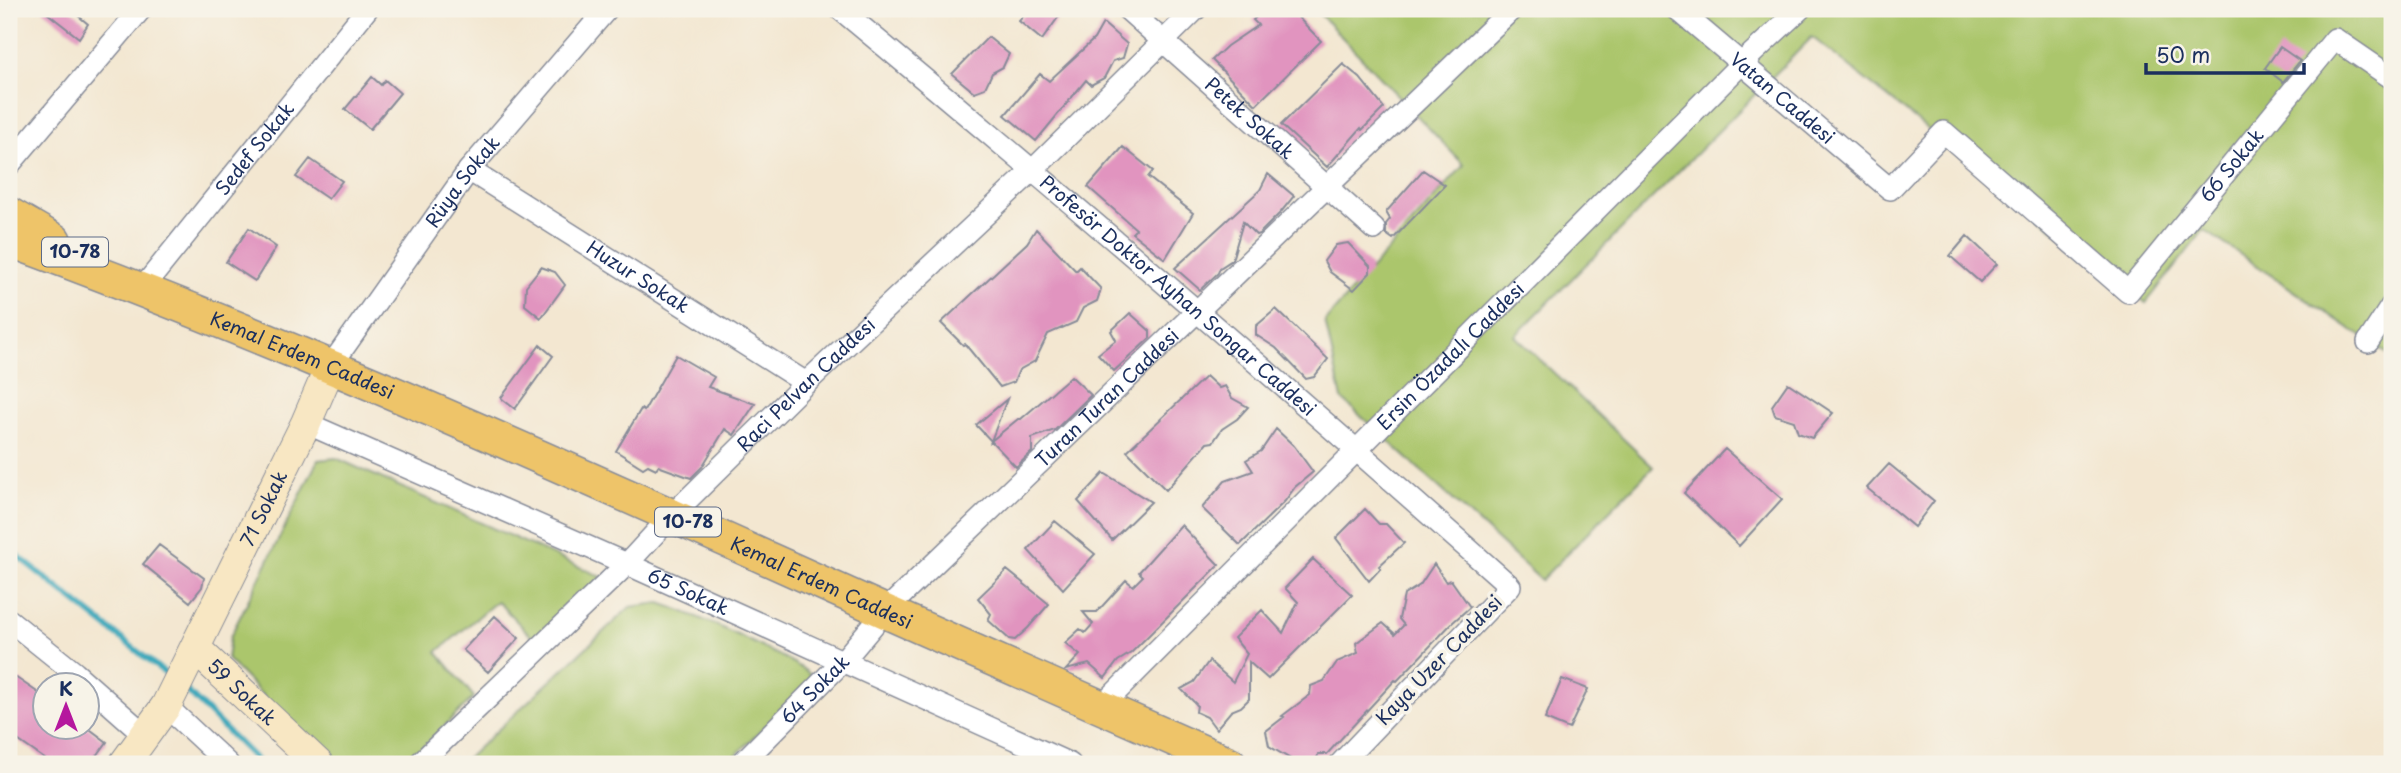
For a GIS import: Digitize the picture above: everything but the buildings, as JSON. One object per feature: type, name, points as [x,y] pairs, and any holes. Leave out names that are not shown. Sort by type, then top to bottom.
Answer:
[{"type":"main road","name":"Kemal Erdem Caddesi","points":[[9,215],[142,289]]},
{"type":"main road","name":"Kemal Erdem Caddesi","points":[[9,240],[142,289],[330,367],[672,515],[1230,764]]},
{"type":"street","points":[[9,166],[141,9]]},
{"type":"street","name":"Sedef Sokak","points":[[142,289],[367,9]]},
{"type":"street","name":"Rüya Sokak","points":[[330,367],[469,170],[607,9]]},
{"type":"street","name":"Profesör Doktor Ayhan Songar Caddesi","points":[[840,9],[1034,169],[1510,586]]},
{"type":"street","name":"Petek Sokak","points":[[1127,9],[1374,229]]},
{"type":"street","name":"Raci Pelvan Caddesi","points":[[419,764],[627,564],[672,515],[806,383],[1034,169],[1196,9]]},
{"type":"street","name":"Turan Turan Caddesi","points":[[885,611],[1512,9]]},
{"type":"street","name":"Vatan Caddesi","points":[[1676,9],[1890,189],[1944,132]]},
{"type":"street","name":"Ersin Özadalı Caddesi","points":[[1102,706],[1741,64],[1800,9]]},
{"type":"street","name":"66 Sokak","points":[[1944,132],[2128,292],[2335,39],[2392,78]]},
{"type":"street","name":"Huzur Sokak","points":[[469,170],[806,383]]},
{"type":"street","points":[[2368,342],[2392,305]]},
{"type":"street","name":"71 Sokak","points":[[124,764],[166,706],[196,649],[306,423],[330,367]]},
{"type":"street","name":"65 Sokak","points":[[306,423],[1070,764]]},
{"type":"street","name":"Kaya Uzer Caddesi","points":[[1340,764],[1510,586]]},
{"type":"street","name":"64 Sokak","points":[[741,764],[843,662],[885,611]]},
{"type":"street","points":[[9,620],[75,673],[145,735]]},
{"type":"street","name":"59 Sokak","points":[[196,649],[318,764]]},
{"type":"street","points":[[166,706],[228,764]]},
{"type":"green space","points":[[1315,9],[2392,9],[2392,357],[2204,230],[2146,303],[1812,37],[1515,336],[1653,467],[1541,580],[1342,399],[1325,321],[1464,165]]},
{"type":"green space","points":[[336,458],[602,577],[535,640],[497,601],[437,652],[474,697],[406,764],[330,764],[227,659],[230,637],[318,460]]},
{"type":"green space","points":[[660,603],[749,641],[796,664],[814,678],[727,764],[461,764],[630,607]]},
{"type":"waterway","points":[[9,549],[171,678]]},
{"type":"waterway","points":[[185,689],[260,764]]}]
